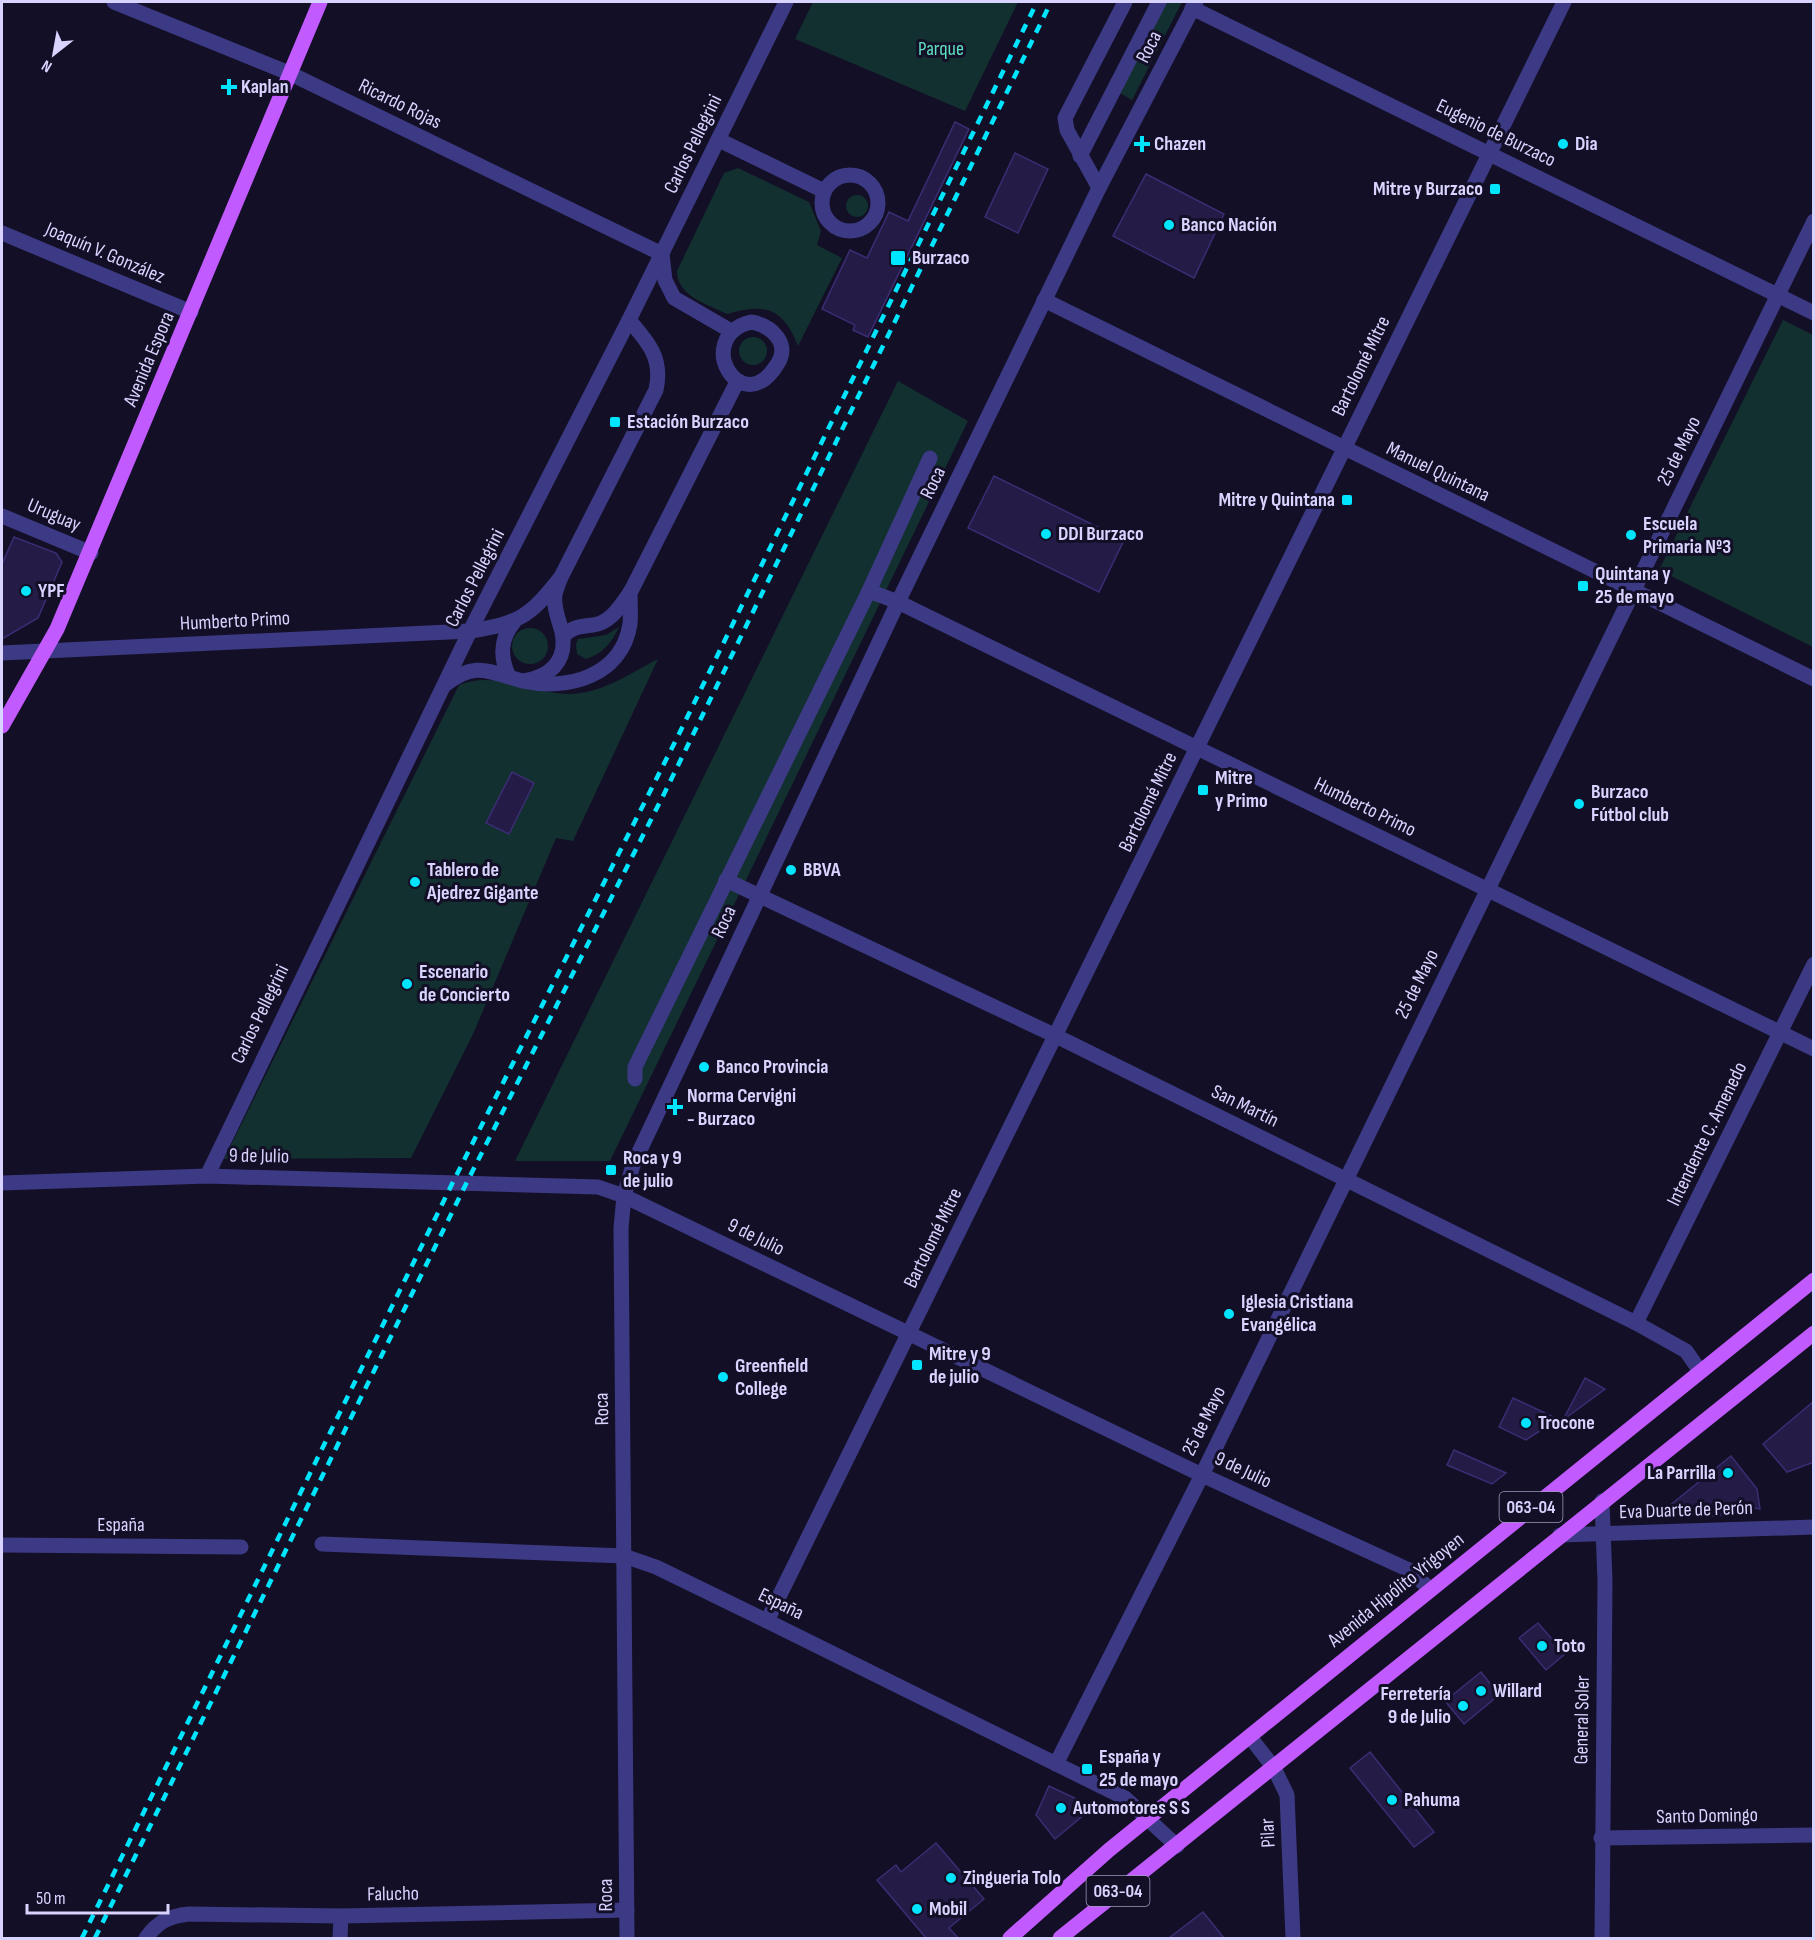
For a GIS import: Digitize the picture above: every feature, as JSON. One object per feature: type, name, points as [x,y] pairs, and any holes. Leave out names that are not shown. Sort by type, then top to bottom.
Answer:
[{"type":"main road","name":"Avenida Espora","points":[[2,726],[47,651],[91,553],[320,2]]},
{"type":"main road","name":"Avenida Hipólito Yrigoyen","points":[[1010,1938],[1148,1818],[1814,1280]]},
{"type":"main road","name":"063-04","points":[[1060,1938],[1814,1333]]},
{"type":"street","name":"Ricardo Rojas","points":[[114,2],[289,73],[662,254]]},
{"type":"street","name":"Carlos Pellegrini","points":[[207,1176],[471,631],[629,320],[786,2]]},
{"type":"street","points":[[1099,188],[1067,130],[1065,118],[1125,2]]},
{"type":"street","points":[[1080,156],[1159,2]]},
{"type":"street","name":"Bartolomé Mitre","points":[[767,1621],[1564,2]]},
{"type":"street","name":"Eugenio de Burzaco","points":[[1194,5],[1814,313]]},
{"type":"street","name":"Roca","points":[[627,1938],[621,1228],[624,1196],[633,1166],[898,602],[1099,188],[1194,5]]},
{"type":"street","points":[[719,140],[824,191]]},
{"type":"street","name":"25 de Mayo","points":[[1056,1764],[1202,1475],[1814,222]]},
{"type":"street","name":"Joaquín V. González","points":[[2,233],[191,312]]},
{"type":"street","points":[[662,254],[668,290],[674,297],[731,332]]},
{"type":"street","name":"Manuel Quintana","points":[[1044,300],[1343,450],[1814,679]]},
{"type":"street","points":[[523,681],[541,678],[554,668],[562,654],[563,636],[555,602],[561,576],[656,390],[659,376],[658,359],[650,345],[629,320]]},
{"type":"street","points":[[750,321],[764,324],[775,333],[782,346],[781,359],[764,380],[749,385],[737,382],[730,376],[724,362],[726,342],[731,332],[739,325],[750,321]]},
{"type":"street","points":[[563,636],[572,627],[594,625],[605,621],[618,610],[630,591],[737,382]]},
{"type":"street","points":[[635,1079],[635,1067],[869,591],[930,458]]},
{"type":"street","name":"Uruguay","points":[[2,516],[91,553]]},
{"type":"street","points":[[508,675],[502,661],[505,632],[536,608],[561,576]]},
{"type":"street","points":[[446,684],[458,675],[473,669],[495,670],[523,681],[563,683],[586,680],[602,672],[614,658],[630,625],[630,591]]},
{"type":"street","name":"Humberto Primo","points":[[869,591],[898,602],[1814,1049]]},
{"type":"street","points":[[555,602],[570,619],[582,625]]},
{"type":"street","points":[[519,619],[539,616],[551,622],[563,636]]},
{"type":"street","name":"Humberto Primo","points":[[2,653],[471,631],[519,619]]},
{"type":"street","name":"San Martín","points":[[726,880],[1056,1036],[1636,1323],[1686,1351],[1700,1371]]},
{"type":"street","name":"Intendente C. Amenedo","points":[[1636,1323],[1814,964]]},
{"type":"street","name":"9 de Julio","points":[[2,1183],[207,1176],[598,1187],[624,1196],[1202,1475],[1409,1570],[1430,1588]]},
{"type":"street","name":"General Soler","points":[[1602,1501],[1602,1938]]},
{"type":"street","name":"Eva Duarte de Perón","points":[[1560,1535],[1814,1527]]},
{"type":"street","name":"España","points":[[322,1544],[624,1556],[656,1567],[1125,1798],[1177,1846]]},
{"type":"street","name":"España","points":[[2,1545],[241,1547]]},
{"type":"street","name":"Pilar","points":[[1250,1737],[1274,1768],[1287,1796],[1293,1938]]},
{"type":"street","name":"Santo Domingo","points":[[1601,1838],[1814,1835]]},
{"type":"street","name":"Falucho","points":[[146,1938],[161,1921],[173,1916],[189,1914],[341,1917],[627,1910]]},
{"type":"street","points":[[340,1938],[341,1917]]},
{"type":"green space","name":"Parque","points":[[813,2],[1018,2],[965,111],[795,39]]},
{"type":"green space","points":[[1166,2],[1182,2],[1132,100],[1120,93]]},
{"type":"green space","points":[[738,168],[809,202],[821,231],[817,245],[842,258],[798,346],[786,323],[771,311],[752,309],[727,314],[702,303],[688,293],[678,280],[677,271],[724,173]]},
{"type":"green space","points":[[857,195],[867,202],[868,206],[861,216],[857,217],[847,210],[846,206],[853,196]]},
{"type":"green space","points":[[1783,320],[1813,335],[1813,647],[1659,570]]},
{"type":"green space","points":[[753,337],[763,341],[767,351],[763,361],[753,365],[743,361],[739,351],[743,341]]},
{"type":"green space","points":[[898,381],[968,421],[610,1161],[515,1161]]},
{"type":"green space","points":[[619,627],[602,651],[586,659],[577,654],[578,639],[606,635]]},
{"type":"green space","points":[[530,628],[542,634],[548,646],[542,658],[530,664],[518,658],[512,646],[518,634]]},
{"type":"green space","points":[[658,659],[573,841],[556,838],[474,1032],[411,1158],[224,1159],[459,685],[486,680],[554,693],[580,693],[603,687]]},
{"type":"building","points":[[955,122],[969,129],[868,337],[853,330],[855,325],[822,309],[850,250],[867,258],[889,212],[908,221]]},
{"type":"building","points":[[1015,153],[1048,169],[1018,233],[985,217]]},
{"type":"building","name":"Banco Nación","points":[[1146,174],[1224,214],[1194,278],[1113,236]]},
{"type":"building","name":"DDI Burzaco","points":[[994,476],[1124,540],[1099,592],[968,528]]},
{"type":"building","name":"YPF","points":[[14,537],[56,553],[62,562],[38,618],[2,639],[2,564]]},
{"type":"building","points":[[512,772],[534,783],[509,834],[486,823]]},
{"type":"building","points":[[1585,1378],[1605,1389],[1563,1420]]},
{"type":"building","name":"Trocone","points":[[1513,1398],[1558,1419],[1526,1440],[1499,1427]]},
{"type":"building","points":[[1814,1401],[1814,1462],[1787,1472],[1763,1444]]},
{"type":"building","points":[[1454,1450],[1506,1473],[1492,1484],[1447,1465]]},
{"type":"building","name":"La Parrilla","points":[[1731,1456],[1757,1489],[1760,1509],[1749,1507],[1748,1512],[1711,1516],[1669,1506]]},
{"type":"building","name":"Toto","points":[[1538,1623],[1565,1654],[1546,1670],[1519,1638]]},
{"type":"building","points":[[1481,1672],[1499,1695],[1464,1724],[1445,1701]]},
{"type":"building","name":"Pahuma","points":[[1370,1752],[1434,1832],[1414,1847],[1350,1768]]},
{"type":"building","name":"Automotores S S","points":[[1049,1786],[1081,1801],[1085,1814],[1055,1839],[1036,1815]]},
{"type":"building","points":[[936,1843],[984,1899],[949,1928],[958,1938],[926,1938],[877,1880],[896,1865],[901,1872]]},
{"type":"building","points":[[1203,1912],[1224,1938],[1169,1938]]},
{"type":"railway","points":[[82,1938],[453,1182],[678,736],[1037,2]]},
{"type":"railway","points":[[95,1938],[467,1182],[665,792],[1051,2]]},
{"type":"place","name":"Kaplan","points":[[229,87]]},
{"type":"place","name":"Chazen","points":[[1142,144]]},
{"type":"place","name":"Dia","points":[[1563,144]]},
{"type":"place","name":"Mitre y Burzaco","points":[[1495,189]]},
{"type":"place","name":"Banco Nación","points":[[1169,225]]},
{"type":"place","name":"Burzaco","points":[[898,258]]},
{"type":"place","name":"Estación Burzaco","points":[[615,422]]},
{"type":"place","name":"Mitre y Quintana","points":[[1347,500]]},
{"type":"place","name":"DDI Burzaco","points":[[1046,534]]},
{"type":"place","name":"Escuela Primaria Nº3","points":[[1631,535]]},
{"type":"place","name":"Quintana y 25 de mayo","points":[[1583,586]]},
{"type":"place","name":"YPF","points":[[26,591]]},
{"type":"place","name":"Mitre y Primo","points":[[1203,790]]},
{"type":"place","name":"Burzaco Fútbol club","points":[[1579,804]]},
{"type":"place","name":"BBVA","points":[[791,870]]},
{"type":"place","name":"Tablero de Ajedrez Gigante","points":[[415,882]]},
{"type":"place","name":"Escenario de Concierto","points":[[407,984]]},
{"type":"place","name":"Banco Provincia","points":[[704,1067]]},
{"type":"place","name":"Norma Cervigni - Burzaco","points":[[675,1107]]},
{"type":"place","name":"Roca y 9 de julio","points":[[611,1170]]},
{"type":"place","name":"Iglesia Cristiana Evangélica","points":[[1229,1314]]},
{"type":"place","name":"Mitre y 9 de julio","points":[[917,1365]]},
{"type":"place","name":"Greenfield College","points":[[723,1377]]},
{"type":"place","name":"Trocone","points":[[1526,1423]]},
{"type":"place","name":"La Parrilla","points":[[1728,1473]]},
{"type":"place","name":"Toto","points":[[1542,1646]]},
{"type":"place","name":"Willard","points":[[1481,1691]]},
{"type":"place","name":"Ferretería 9 de Julio","points":[[1463,1706]]},
{"type":"place","name":"España y 25 de mayo","points":[[1087,1769]]},
{"type":"place","name":"Pahuma","points":[[1392,1800]]},
{"type":"place","name":"Automotores S S","points":[[1061,1808]]},
{"type":"place","name":"Zingueria Tolo","points":[[951,1878]]},
{"type":"place","name":"Mobil","points":[[917,1909]]}]
